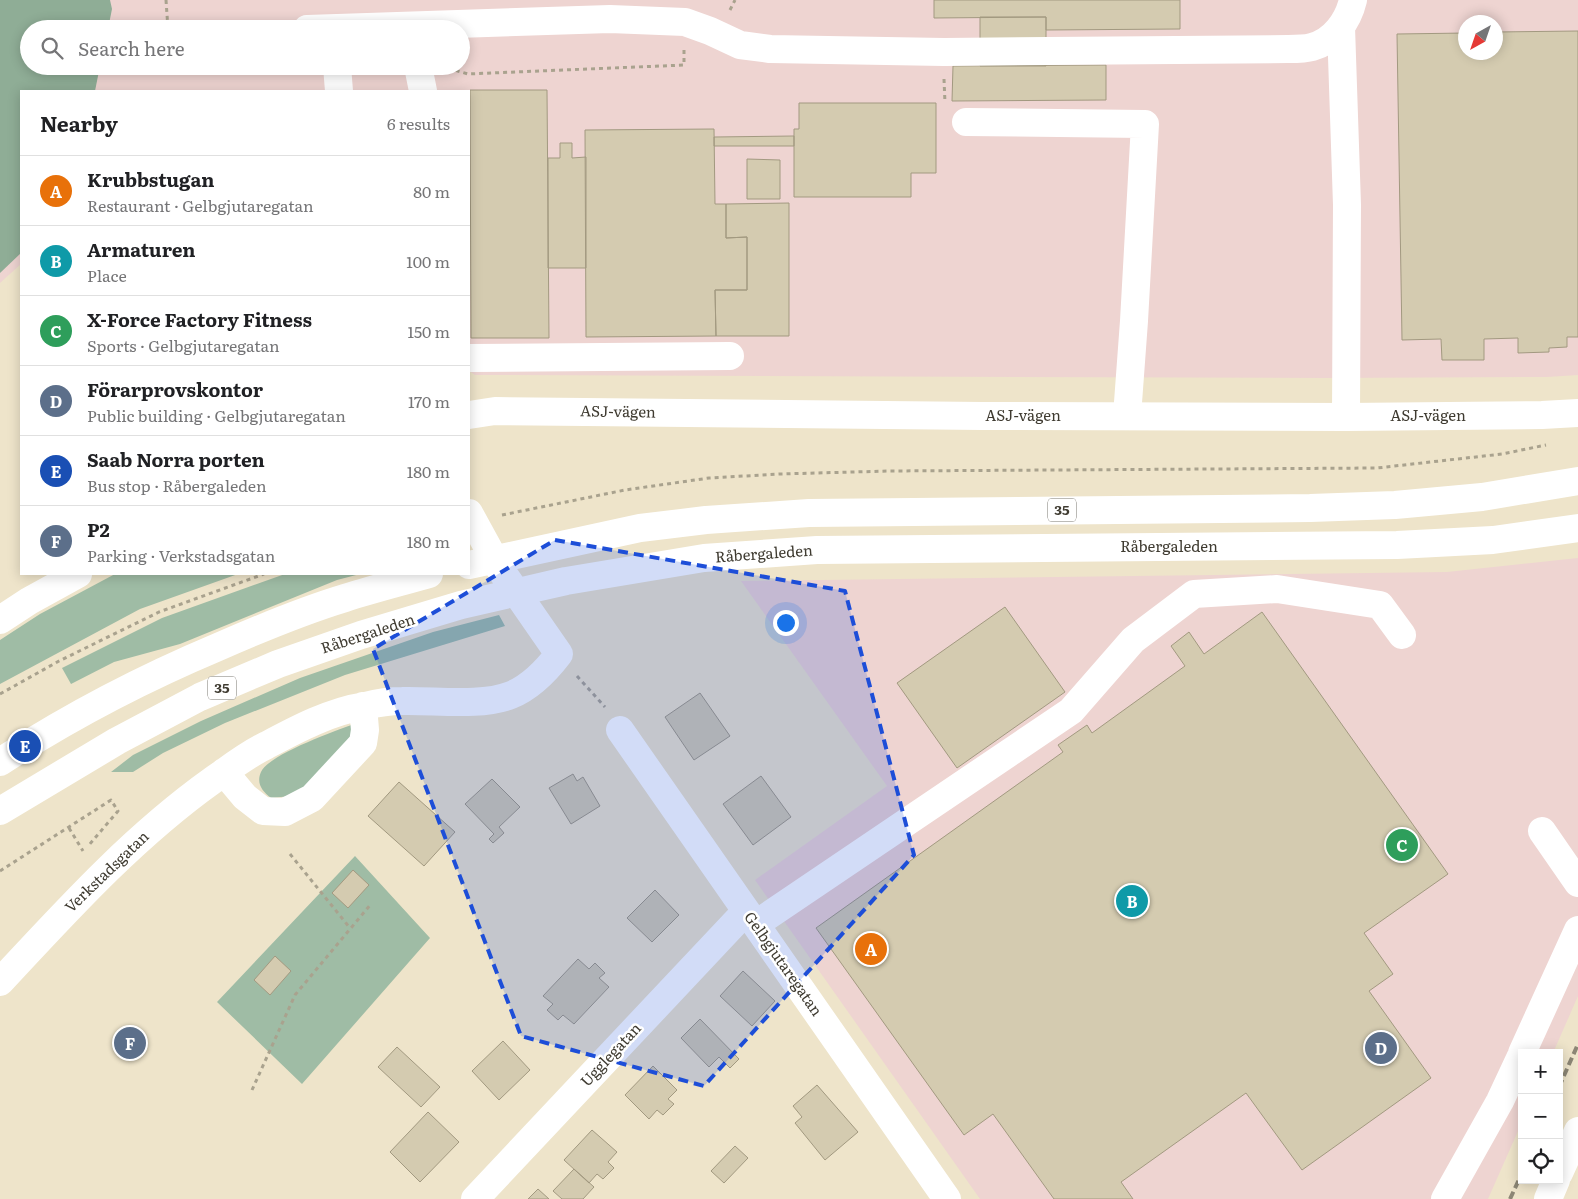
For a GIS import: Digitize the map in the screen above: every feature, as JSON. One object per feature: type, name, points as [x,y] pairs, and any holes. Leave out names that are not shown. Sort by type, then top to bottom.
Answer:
[{"type":"street","points":[[470,25],[610,20],[684,22],[710,31],[740,45],[770,49],[944,52],[1288,50],[1312,47],[1329,39],[1350,14],[1353,0]]},
{"type":"street","points":[[1341,27],[1347,204],[1346,417]]},
{"type":"street","points":[[338,75],[339,90]]},
{"type":"street","points":[[420,75],[423,90]]},
{"type":"street","points":[[966,122],[1145,124],[1127,416]]},
{"type":"street","points":[[470,358],[730,356]]},
{"type":"street","name":"ASJ-vägen","points":[[470,415],[495,411],[1346,417],[1578,413]]},
{"type":"street","name":"35","points":[[470,565],[640,528],[706,520],[809,513],[1310,508],[1395,505],[1482,497],[1578,481]]},
{"type":"street","points":[[470,515],[498,566],[559,654]]},
{"type":"street","name":"Råbergaleden","points":[[0,811],[126,737],[200,698],[278,664],[361,634],[461,605],[566,581],[704,558],[817,550],[1397,545],[1493,540],[1578,528]]},
{"type":"street","points":[[0,620],[29,601],[76,575]]},
{"type":"street","points":[[0,762],[99,703],[193,657],[259,629],[344,598],[425,575]]},
{"type":"street","name":"Ugglegatan","points":[[475,1199],[751,918],[1071,711],[1133,640],[1194,594],[1277,589],[1380,605],[1402,635]]},
{"type":"street","name":"Verkstadsgatan","points":[[0,982],[102,874],[135,843],[179,804],[265,746],[339,713],[363,706],[401,701],[473,701],[511,695],[532,683],[559,654]]},
{"type":"street","points":[[224,772],[245,797],[263,811],[285,812],[312,798],[362,743],[365,730],[363,706]]},
{"type":"street","name":"Gelbgjutaregatan","points":[[620,730],[946,1199]]},
{"type":"street","points":[[1542,831],[1578,883]]},
{"type":"street","points":[[1524,1049],[1578,930]]},
{"type":"street","points":[[1445,1199],[1500,1101],[1518,1062]]},
{"type":"street","points":[[1548,1199],[1554,1184]]},
{"type":"path","points":[[166,0],[167,20]]},
{"type":"path","points":[[470,74],[684,65],[684,22]]},
{"type":"path","points":[[497,516],[625,490],[718,478],[890,471],[1377,468],[1502,454],[1550,445]]},
{"type":"path","points":[[0,694],[59,661],[159,612],[261,575]]},
{"type":"path","points":[[559,654],[604,705],[620,730]]},
{"type":"path","points":[[0,871],[111,800],[118,810],[84,851]]},
{"type":"path","points":[[69,828],[102,874]]},
{"type":"path","points":[[290,854],[350,928]]},
{"type":"path","points":[[252,1090],[294,995],[371,904]]},
{"type":"highlighted area","points":[[555,540],[845,591],[914,855],[704,1086],[521,1036],[373,649]]},
{"type":"shaded area","points":[[0,0],[1578,0],[1578,375],[1547,377],[1326,378],[475,375],[470,372],[470,90],[20,90],[20,265],[0,283]]},
{"type":"shaded area","points":[[1578,558],[1578,996],[1555,1049],[1518,1049],[1518,1131],[1488,1199],[980,1199],[755,880],[887,786],[741,581],[1447,572]]},
{"type":"green space","points":[[0,0],[110,0],[112,9],[110,20],[20,20],[20,75],[98,75],[95,90],[20,90],[20,254],[0,273]]},
{"type":"green space","points":[[113,575],[235,575],[140,609],[0,684],[0,640],[40,614]]},
{"type":"green space","points":[[282,575],[356,575],[337,580],[180,644],[114,662],[71,684],[62,668],[162,618]]},
{"type":"green space","points":[[499,615],[505,626],[345,675],[225,723],[163,753],[133,772],[111,772],[133,755],[201,721],[300,678],[433,632]]},
{"type":"green space","points":[[357,723],[355,732],[310,783],[291,796],[271,798],[265,793],[259,780],[261,772],[267,765],[305,743]]},
{"type":"green space","points":[[355,856],[430,938],[302,1084],[217,1002]]},
{"type":"building","points":[[934,0],[1180,0],[1180,29],[1046,30],[1046,17],[934,18]]},
{"type":"building","points":[[980,17],[1046,17],[1046,66],[980,66]]},
{"type":"building","points":[[1578,31],[1578,337],[1567,337],[1567,347],[1549,348],[1549,352],[1518,353],[1518,338],[1484,339],[1484,360],[1442,360],[1441,339],[1402,340],[1397,34],[1458,33],[1458,60],[1503,60],[1503,32]]},
{"type":"building","points":[[1106,65],[1106,100],[952,101],[953,66]]},
{"type":"building","points":[[470,90],[547,90],[549,338],[471,338]]},
{"type":"building","points":[[799,103],[936,103],[936,173],[911,173],[911,197],[794,197],[794,129],[799,129]]},
{"type":"building","points":[[714,129],[715,204],[726,204],[726,238],[747,237],[747,290],[715,290],[716,336],[586,337],[585,130]]},
{"type":"building","points":[[794,136],[794,146],[714,146],[714,137]]},
{"type":"building","points":[[560,143],[572,143],[572,158],[586,157],[586,268],[548,268],[548,158],[560,158]]},
{"type":"building","points":[[747,159],[780,160],[780,199],[747,199]]},
{"type":"building","points":[[789,203],[789,336],[716,336],[715,290],[747,290],[747,237],[726,238],[726,204]]},
{"type":"building","points":[[1005,607],[1065,692],[957,768],[897,683]]},
{"type":"building","points":[[1262,612],[1448,874],[1364,933],[1393,974],[1369,991],[1431,1078],[1302,1170],[1246,1093],[1121,1182],[1133,1199],[1054,1199],[993,1114],[964,1135],[816,928],[1063,752],[1058,745],[1087,725],[1092,733],[1185,666],[1171,646],[1189,632],[1204,654]]},
{"type":"building","points":[[700,693],[730,736],[694,760],[665,717]]},
{"type":"building","points":[[573,774],[577,781],[583,777],[600,806],[571,824],[549,788]]},
{"type":"building","points":[[761,776],[791,817],[753,845],[723,804]]},
{"type":"building","points":[[492,779],[520,807],[499,827],[504,833],[493,843],[489,839],[494,834],[465,804]]},
{"type":"building","points":[[399,782],[455,832],[424,866],[368,816]]},
{"type":"building","points":[[353,870],[369,885],[348,908],[332,893]]},
{"type":"building","points":[[655,890],[679,915],[652,942],[627,918]]},
{"type":"building","points":[[275,956],[291,971],[270,995],[254,980]]},
{"type":"building","points":[[578,959],[589,969],[595,963],[605,973],[599,978],[609,987],[574,1024],[563,1015],[558,1020],[547,1010],[553,1004],[543,996]]},
{"type":"building","points":[[743,971],[775,1001],[752,1026],[720,996]]},
{"type":"building","points":[[700,1019],[739,1059],[730,1068],[719,1057],[709,1067],[681,1038]]},
{"type":"building","points":[[503,1041],[530,1070],[499,1100],[472,1071]]},
{"type":"building","points":[[397,1047],[440,1087],[421,1107],[378,1067]]},
{"type":"building","points":[[653,1066],[677,1090],[668,1099],[674,1104],[663,1115],[657,1110],[649,1119],[625,1095]]},
{"type":"building","points":[[817,1085],[858,1132],[825,1160],[795,1123],[802,1117],[793,1106]]},
{"type":"building","points":[[428,1112],[459,1142],[420,1182],[390,1152]]},
{"type":"building","points":[[592,1130],[617,1152],[608,1162],[614,1168],[603,1179],[597,1174],[589,1183],[564,1160]]},
{"type":"building","points":[[735,1146],[748,1158],[724,1183],[711,1171]]},
{"type":"building","points":[[574,1169],[594,1187],[583,1199],[562,1199],[553,1191]]},
{"type":"building","points":[[538,1189],[549,1199],[528,1199]]},
{"type":"railway","points":[[1563,1078],[1578,1044]]},
{"type":"railway","points":[[1510,1199],[1518,1182]]},
{"type":"place","name":"Saab Norra porten","points":[[25,746]]},
{"type":"place","name":"X-Force Factory Fitness","points":[[1402,845]]},
{"type":"place","name":"Armaturen","points":[[1132,901]]},
{"type":"place","name":"Krubbstugan","points":[[871,949]]},
{"type":"place","name":"P2","points":[[130,1043]]},
{"type":"place","name":"Förarprovskontor","points":[[1381,1048]]}]
